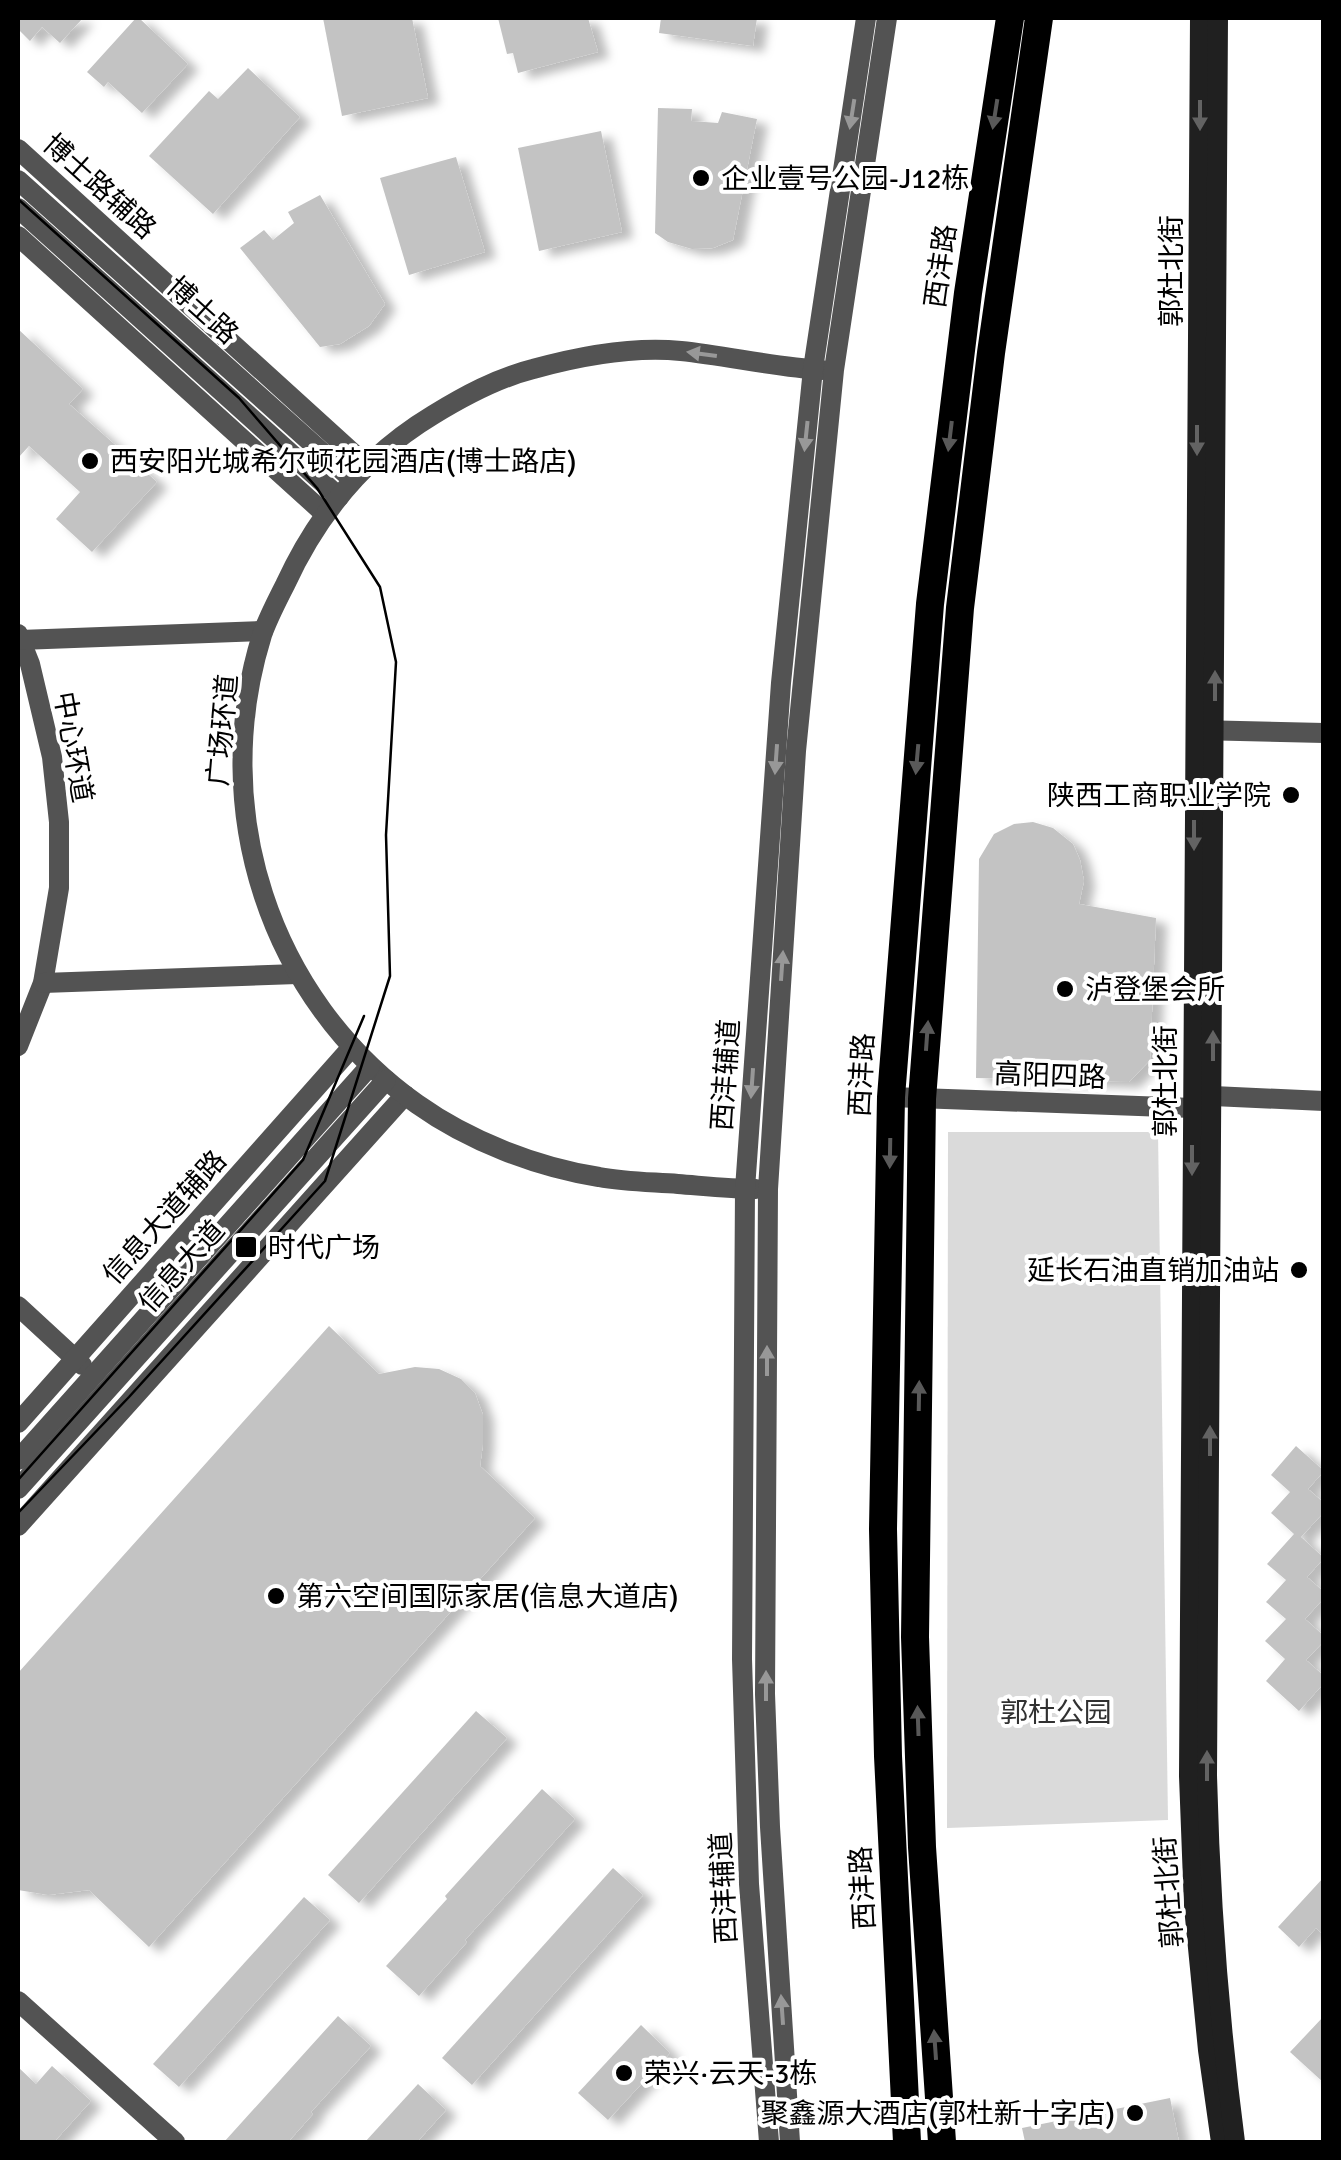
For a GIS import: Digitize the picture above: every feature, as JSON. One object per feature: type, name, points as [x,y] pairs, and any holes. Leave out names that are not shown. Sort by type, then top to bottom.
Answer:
[{"type":"highway","name":"西沣路","points":[[902,2140],[883,1529],[891,1097],[930,604],[968,293],[1010,18]]},
{"type":"highway","points":[[942,2142],[922,1847],[916,1637],[922,1098],[960,608],[990,353],[1039,18]]},
{"type":"main road","name":"郭杜北街","points":[[1200,18],[1212,1096],[1207,1776],[1209,1877],[1221,2028],[1236,2142]]},
{"type":"main road","name":"郭杜北街","points":[[1218,18],[1205,730],[1193,1108],[1188,1776],[1194,1907],[1221,2142]]},
{"type":"street","name":"西沣辅道","points":[[768,2142],[749,1884],[742,1659],[745,1189],[781,683],[866,18]]},
{"type":"street","name":"西沣辅道","points":[[790,2142],[765,1694],[768,1189],[823,370],[887,18]]},
{"type":"street","name":"博士路辅路","points":[[18,149],[353,481]]},
{"type":"street","name":"博士路","points":[[18,180],[353,481]]},
{"type":"street","name":"博士路","points":[[18,208],[353,481]]},
{"type":"street","points":[[18,236],[324,514]]},
{"type":"street","name":"广场环道","points":[[768,1189],[600,1178],[560,1169],[498,1148],[458,1129],[378,1073],[338,1031],[297,974],[266,906],[252,856],[241,785],[242,744],[251,676],[263,631],[302,546],[353,481],[383,450],[418,424],[500,380],[590,356],[678,350],[823,370]]},
{"type":"street","points":[[19,637],[263,631]]},
{"type":"street","name":"中心环道","points":[[18,1046],[43,983],[59,888],[59,822],[52,757],[30,664],[19,637]]},
{"type":"street","points":[[1205,730],[1324,733]]},
{"type":"street","points":[[43,983],[297,974]]},
{"type":"street","name":"信息大道辅路","points":[[18,1423],[352,1047]]},
{"type":"street","name":"信息大道","points":[[18,1489],[101,1382],[378,1073]]},
{"type":"street","points":[[18,1526],[406,1095]]},
{"type":"street","points":[[1193,1108],[1212,1096],[1324,1101]]},
{"type":"street","name":"高阳四路","points":[[891,1097],[1193,1108]]},
{"type":"street","points":[[18,1306],[101,1382]]},
{"type":"street","name":"信息大道","points":[[18,1460],[101,1382]]},
{"type":"street","points":[[18,2002],[175,2142]]},
{"type":"green space","name":"郭杜公园","points":[[948,1132],[1158,1132],[1168,1820],[947,1828]]},
{"type":"building","points":[[18,18],[83,18],[60,43],[42,27],[30,41],[18,29]]},
{"type":"building","points":[[136,18],[188,64],[142,113],[108,82],[104,87],[87,72]]},
{"type":"building","points":[[323,18],[412,18],[428,98],[342,116]]},
{"type":"building","points":[[498,18],[588,18],[598,52],[518,73],[513,53],[507,54]]},
{"type":"building","points":[[661,18],[757,18],[753,46],[659,33]]},
{"type":"building","points":[[248,68],[300,117],[213,214],[149,156],[209,91],[218,99]]},
{"type":"building","name":"企业壹号公园-J12栋","points":[[658,108],[692,109],[691,121],[718,123],[722,112],[757,119],[733,240],[713,248],[692,249],[668,242],[655,233]]},
{"type":"building","points":[[601,131],[622,232],[539,251],[518,148]]},
{"type":"building","points":[[456,157],[485,252],[409,275],[380,178]]},
{"type":"building","points":[[320,195],[385,304],[369,326],[340,344],[320,347],[240,248],[264,230],[273,240],[294,223],[288,212]]},
{"type":"building","name":"西安阳光城希尔顿花园酒店(博士路店)","points":[[18,329],[83,389],[69,404],[157,482],[92,552],[56,519],[80,492],[29,446],[18,458]]},
{"type":"building","name":"泸登堡会所","points":[[1033,822],[1053,828],[1073,844],[1084,881],[1079,904],[1156,918],[1150,1060],[1129,1082],[976,1078],[979,859],[994,834],[1014,824]]},
{"type":"building","name":"第六空间国际家居(信息大道店)","points":[[329,1326],[379,1374],[415,1367],[439,1369],[461,1379],[475,1393],[483,1415],[480,1466],[535,1518],[149,1947],[89,1890],[48,1895],[18,1890],[18,1673]]},
{"type":"building","points":[[1296,1446],[1324,1471],[1308,1489],[1324,1503],[1324,1512],[1301,1537],[1324,1558],[1307,1577],[1324,1592],[1324,1598],[1305,1619],[1324,1636],[1306,1660],[1324,1676],[1324,1683],[1299,1711],[1266,1681],[1285,1659],[1265,1641],[1286,1619],[1266,1602],[1286,1580],[1267,1564],[1294,1534],[1271,1513],[1290,1492],[1271,1475]]},
{"type":"building","points":[[476,1711],[507,1738],[359,1903],[328,1875]]},
{"type":"building","points":[[542,1789],[575,1819],[419,1996],[386,1966]]},
{"type":"building","points":[[613,1868],[643,1895],[472,2085],[442,2058]]},
{"type":"building","points":[[1324,1877],[1324,1935],[1316,1928],[1299,1947],[1278,1927]]},
{"type":"building","points":[[304,1897],[330,1920],[179,2087],[153,2064]]},
{"type":"building","points":[[338,2016],[371,2046],[288,2142],[224,2142]]},
{"type":"building","points":[[1324,2016],[1324,2083],[1290,2052]]},
{"type":"building","name":"荣兴·云天-3栋","points":[[641,2025],[670,2053],[608,2120],[578,2093]]},
{"type":"building","points":[[52,2066],[91,2101],[54,2142],[18,2142],[18,2067],[36,2084]]},
{"type":"building","points":[[418,2084],[446,2110],[417,2142],[365,2142]]},
{"type":"building","name":"聚鑫源大酒店(郭杜新十字店)","points":[[1170,2098],[1179,2142],[1025,2142],[1022,2128]]},
{"type":"tram line","points":[[18,199],[239,398],[317,488],[380,587],[396,662],[386,835],[390,976],[325,1181],[18,1513]]},
{"type":"tram line","points":[[18,1480],[303,1160],[364,1016]]},
{"type":"place","name":"企业壹号公园-J12栋","points":[[701,178]]},
{"type":"place","name":"西安阳光城希尔顿花园酒店(博士路店)","points":[[90,461]]},
{"type":"place","name":"陕西工商职业学院","points":[[1291,795]]},
{"type":"place","name":"泸登堡会所","points":[[1065,989]]},
{"type":"place","name":"时代广场","points":[[246,1247]]},
{"type":"place","name":"延长石油直销加油站","points":[[1299,1270]]},
{"type":"place","name":"第六空间国际家居(信息大道店)","points":[[276,1596]]},
{"type":"place","name":"荣兴·云天-3栋","points":[[624,2073]]},
{"type":"place","name":"聚鑫源大酒店(郭杜新十字店)","points":[[1135,2113]]}]
